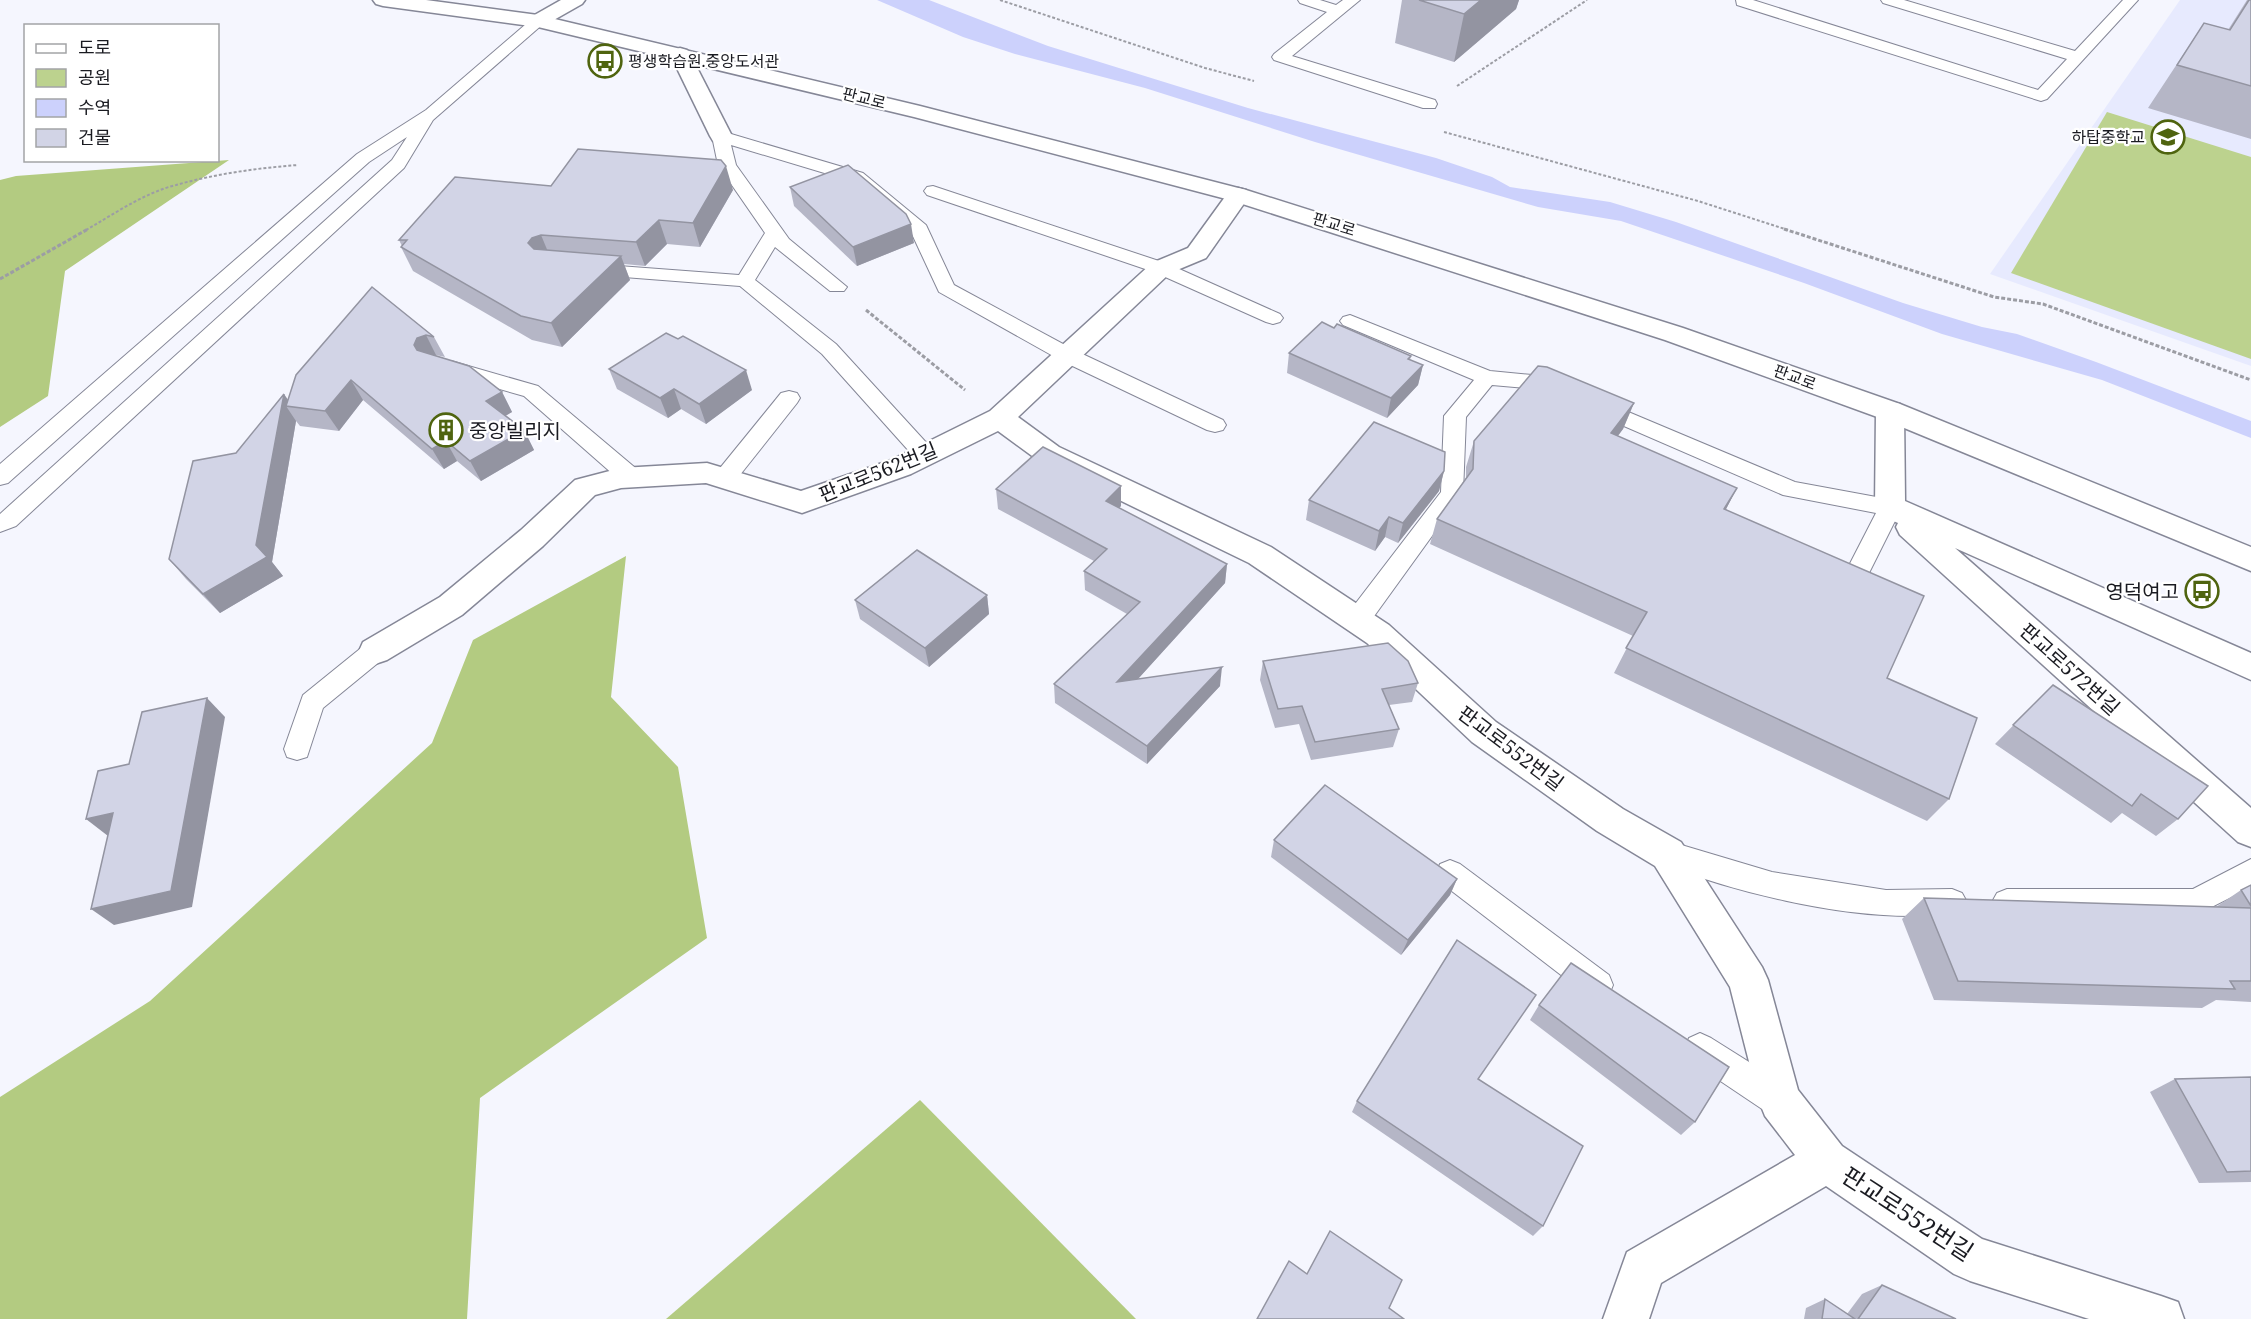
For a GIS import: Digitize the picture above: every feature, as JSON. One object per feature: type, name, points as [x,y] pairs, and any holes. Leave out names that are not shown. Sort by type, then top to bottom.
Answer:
[{"type":"street","name":"판교로","points":[[383,0],[538,21],[920,112],[1238,195],[1674,334],[1890,411],[2251,560]]},
{"type":"street","points":[[538,21],[575,0]]},
{"type":"street","points":[[680,54],[721,136]]},
{"type":"street","name":"판교로562번길","points":[[375,651],[451,606],[532,538],[585,487],[631,477],[707,473],[802,502],[901,467],[1000,418],[1161,268],[1197,253],[1238,195]]},
{"type":"street","points":[[1890,411],[1890,507],[2251,667]]},
{"type":"street","name":"판교로552번길","points":[[1000,418],[1048,454],[1260,555],[1378,634],[1484,732],[1610,820],[1668,854],[1748,980],[1780,1101],[1827,1161],[1970,1258],[2161,1319]]},
{"type":"street","name":"판교로572번길","points":[[1890,507],[2251,831]]},
{"type":"street","name":"판교로552번길","points":[[1626,1319],[1643,1268],[1827,1161]]},
{"type":"lane","points":[[1305,0],[1338,11]]},
{"type":"lane","points":[[1353,0],[1280,57],[1429,104]]},
{"type":"lane","points":[[1746,0],[1742,2],[2041,96],[2131,0]]},
{"type":"lane","points":[[1888,0],[2079,57]]},
{"type":"lane","points":[[0,477],[363,158],[432,114],[538,21]]},
{"type":"lane","points":[[0,524],[8,520],[398,164],[432,114]]},
{"type":"lane","points":[[837,287],[782,243],[727,165],[721,136],[857,177],[919,229],[946,288],[1069,356],[1215,426]]},
{"type":"lane","points":[[933,191],[1161,268],[1272,318]]},
{"type":"lane","points":[[745,281],[775,232]]},
{"type":"lane","points":[[574,269],[745,281],[829,349],[925,455]]},
{"type":"lane","points":[[1350,321],[1487,378],[1543,383],[1791,489],[1890,507],[1853,581]]},
{"type":"lane","points":[[437,364],[531,391],[631,477]]},
{"type":"lane","points":[[1358,620],[1452,493],[1455,416],[1487,378]]},
{"type":"lane","points":[[724,478],[789,398]]},
{"type":"lane","points":[[297,749],[312,702],[375,651]]},
{"type":"lane","points":[[1668,854],[1772,885],[1886,903],[2196,902],[2251,872]]},
{"type":"lane","points":[[1450,873],[1592,981],[1622,1000]]},
{"type":"lane","points":[[1671,1031],[1780,1101]]},
{"type":"path","points":[[1000,0],[1205,68],[1261,83]]},
{"type":"path","points":[[1587,0],[1429,104],[1416,124],[1698,201],[1994,297],[2043,304],[2251,380]]},
{"type":"path","points":[[0,279],[130,205],[174,185],[263,168],[363,158]]},
{"type":"path","points":[[837,287],[1000,418]]},
{"type":"shaded area","name":"하탑중학교","points":[[2180,0],[2251,0],[2251,366],[1990,274]]},
{"type":"green space","name":"하탑중학교","points":[[2107,112],[2251,157],[2251,359],[2011,273]]},
{"type":"green space","points":[[229,160],[65,271],[48,396],[0,427],[0,180],[16,176]]},
{"type":"green space","points":[[626,556],[611,697],[678,767],[707,938],[480,1098],[467,1319],[0,1319],[0,1097],[150,1001],[432,743],[473,640]]},
{"type":"green space","points":[[920,1100],[1136,1319],[666,1319]]},
{"type":"water","points":[[877,0],[929,0],[1048,46],[1248,108],[1436,158],[1492,177],[1510,187],[1610,202],[1676,222],[1903,303],[1982,327],[2017,334],[2096,362],[2251,421],[2251,438],[2102,380],[1942,334],[1804,283],[1621,221],[1538,207],[1315,142],[1145,88],[1015,54],[963,37]]},
{"type":"building","points":[[1419,0],[1481,0],[1464,14]]},
{"type":"building","points":[[2251,0],[2251,86],[2177,65],[2204,23],[2230,30]]},
{"type":"building","points":[[578,149],[721,160],[726,166],[693,223],[659,220],[636,242],[541,235],[532,238],[528,243],[534,249],[621,256],[551,323],[521,316],[401,247],[407,240],[399,240],[455,177],[551,186]]},
{"type":"building","points":[[848,165],[906,214],[911,224],[853,247],[790,187]]},
{"type":"building","points":[[372,287],[434,337],[426,335],[417,338],[414,345],[417,350],[469,366],[502,392],[486,401],[524,430],[470,461],[446,441],[432,449],[351,380],[325,411],[286,406],[296,375]]},
{"type":"building","points":[[1322,322],[1334,328],[1337,324],[1411,356],[1408,359],[1423,365],[1391,398],[1289,353]]},
{"type":"building","points":[[666,333],[678,339],[683,336],[746,370],[699,404],[674,389],[660,398],[609,369]]},
{"type":"building","points":[[1538,366],[1547,367],[1634,403],[1611,433],[1737,488],[1724,509],[1924,596],[1887,678],[1977,718],[1949,799],[1626,648],[1647,612],[1437,519],[1473,469],[1474,441]]},
{"type":"building","points":[[284,394],[256,545],[267,557],[203,594],[169,559],[193,461],[236,453]]},
{"type":"building","points":[[1374,422],[1445,452],[1444,471],[1403,523],[1389,517],[1379,531],[1309,500]]},
{"type":"building","points":[[1043,447],[1121,486],[1106,501],[1227,564],[1117,682],[1222,667],[1147,746],[1054,684],[1140,602],[1084,571],[1107,549],[996,489]]},
{"type":"building","points":[[917,550],[987,595],[925,648],[855,600]]},
{"type":"building","points":[[1388,643],[1408,661],[1418,683],[1382,689],[1399,729],[1315,742],[1302,706],[1278,709],[1263,661]]},
{"type":"building","points":[[2053,685],[2208,786],[2178,819],[2141,794],[2132,806],[2013,725]]},
{"type":"building","points":[[207,698],[171,891],[91,909],[113,813],[86,819],[98,771],[129,764],[142,712]]},
{"type":"building","points":[[1325,785],[1457,879],[1408,940],[1274,840]]},
{"type":"building","points":[[2251,885],[2251,906],[2241,890]]},
{"type":"building","points":[[1924,898],[2251,908],[2251,981],[2230,981],[2235,989],[1958,981]]},
{"type":"building","points":[[1457,940],[1536,995],[1478,1079],[1583,1146],[1543,1226],[1357,1101]]},
{"type":"building","points":[[1571,963],[1729,1067],[1695,1122],[1539,1005]]},
{"type":"building","points":[[2251,1077],[2251,1171],[2227,1172],[2175,1079]]},
{"type":"building","points":[[1330,1231],[1402,1280],[1389,1308],[1404,1319],[1257,1319],[1289,1261],[1307,1274]]},
{"type":"building","points":[[1882,1285],[1956,1319],[1858,1319]]},
{"type":"building","points":[[1825,1299],[1855,1319],[1822,1319]]},
{"type":"place","name":"평생학습원.중앙도서관","points":[[605,61]]},
{"type":"place","name":"하탑중학교","points":[[2168,137]]},
{"type":"place","name":"중앙빌리지","points":[[446,430]]},
{"type":"place","name":"영덕여고","points":[[2202,591]]}]
